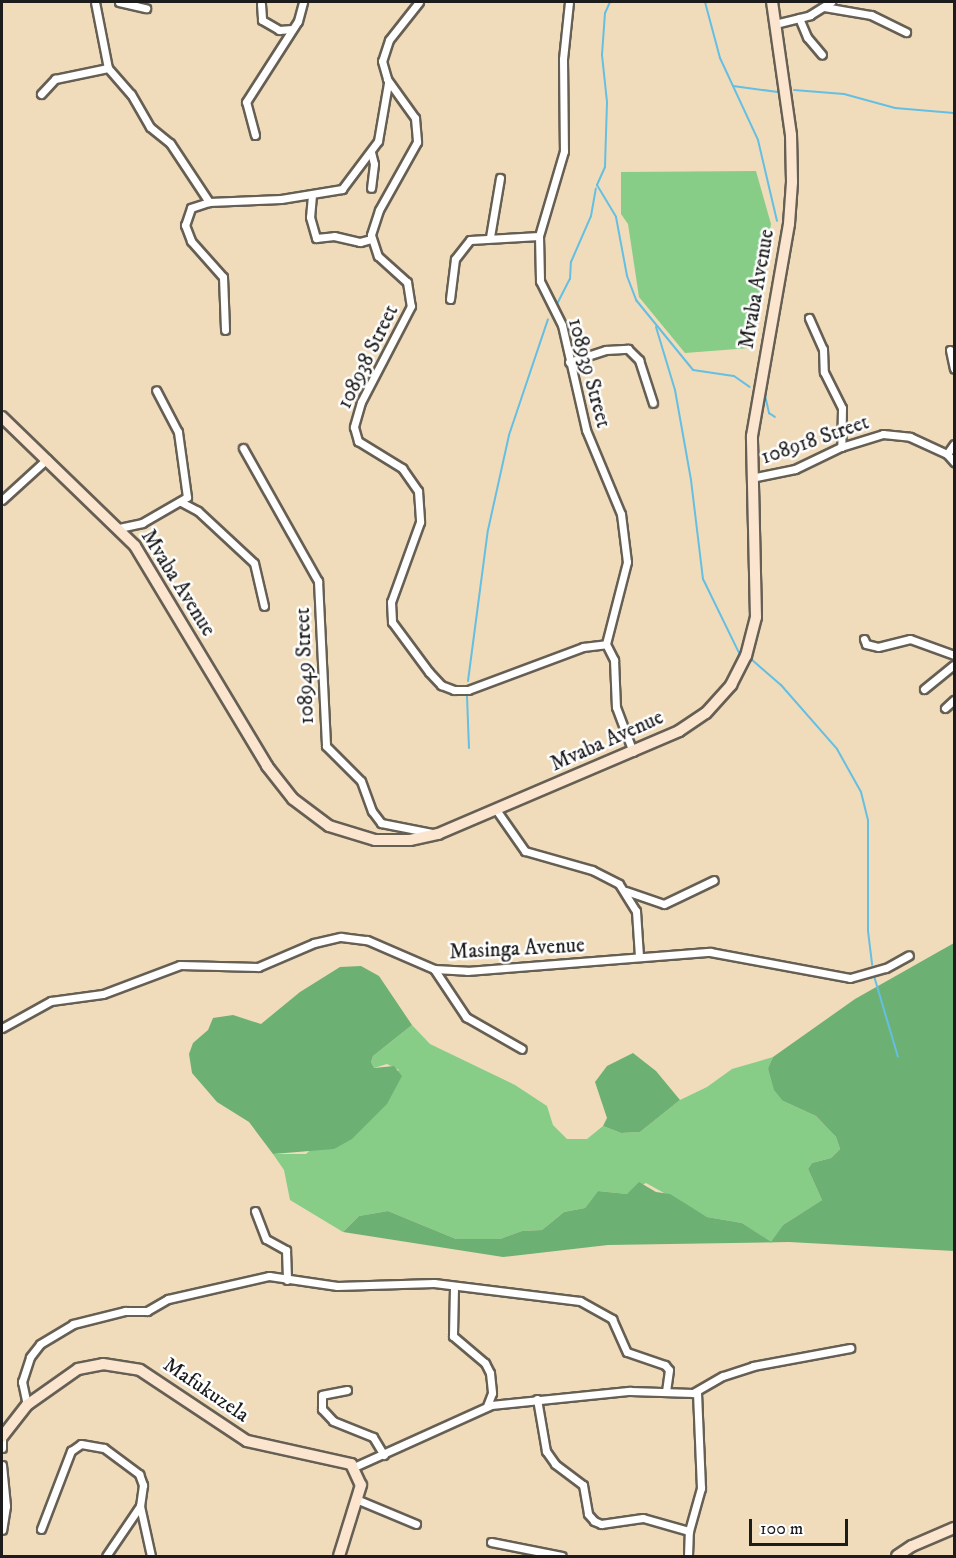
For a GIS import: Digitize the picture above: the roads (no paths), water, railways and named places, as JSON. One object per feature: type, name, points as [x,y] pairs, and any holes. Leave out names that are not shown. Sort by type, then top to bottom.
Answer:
[{"type":"street","points":[[95,2],[108,68],[131,94],[150,127],[170,143],[209,202]]},
{"type":"street","points":[[119,2],[146,8]]},
{"type":"street","points":[[255,135],[246,102],[292,29],[303,2]]},
{"type":"street","points":[[225,330],[224,277],[191,241],[184,225],[191,208],[209,202],[312,195],[342,189],[371,152],[383,130],[387,79],[382,61],[385,47],[419,2]]},
{"type":"street","name":"108939 Street","points":[[569,2],[562,59],[564,152],[539,236],[541,289],[562,325],[586,430],[619,508],[626,552],[625,573],[606,644]]},
{"type":"street","name":"Mvaba Avenue","points":[[2,417],[119,528],[149,568],[267,766],[293,799],[329,826],[361,837],[395,841],[438,834],[633,752],[700,718],[731,685],[746,656],[757,601],[750,478],[753,418],[789,224],[792,182],[791,135],[772,2]]},
{"type":"street","points":[[775,24],[799,18],[824,8],[831,2]]},
{"type":"street","points":[[261,4],[262,20],[279,30],[292,29]]},
{"type":"street","points":[[824,8],[871,15],[906,32]]},
{"type":"street","points":[[799,18],[807,38],[822,55]]},
{"type":"street","points":[[41,94],[55,79],[108,68]]},
{"type":"street","points":[[312,195],[310,217],[316,238],[334,236],[360,242],[371,239],[379,210],[417,138],[415,118],[387,79]]},
{"type":"street","points":[[371,152],[374,164],[371,188]]},
{"type":"street","points":[[490,237],[500,178]]},
{"type":"street","points":[[450,299],[458,252],[471,240],[490,237],[539,236]]},
{"type":"street","name":"108938 Street","points":[[371,239],[378,256],[407,282],[412,300],[405,322],[361,402],[354,427],[358,441],[402,468],[418,491],[420,522],[392,602],[394,627],[441,685],[454,690],[468,690],[583,647],[606,644]]},
{"type":"street","points":[[809,318],[823,349],[824,372],[842,408],[841,447]]},
{"type":"street","points":[[569,363],[606,350],[628,349],[639,360],[653,403]]},
{"type":"street","points":[[950,350],[954,369]]},
{"type":"street","points":[[119,528],[142,523],[187,497],[178,432],[156,390]]},
{"type":"street","name":"108918 Street","points":[[750,478],[795,469],[841,447],[895,434],[947,454],[954,462]]},
{"type":"street","points":[[947,454],[954,444]]},
{"type":"street","name":"108949 Street","points":[[243,448],[318,581],[326,746],[361,781],[378,821],[389,827],[428,829],[438,834]]},
{"type":"street","points":[[2,500],[48,459]]},
{"type":"street","points":[[181,502],[198,511],[254,564],[264,606]]},
{"type":"street","points":[[864,639],[866,644],[878,647],[910,639],[954,655]]},
{"type":"street","points":[[606,644],[614,660],[618,715],[633,752]]},
{"type":"street","points":[[924,689],[954,665]]},
{"type":"street","points":[[945,708],[954,700]]},
{"type":"street","points":[[497,811],[525,851],[606,875],[626,891],[664,903],[714,880]]},
{"type":"street","points":[[626,891],[639,921],[639,956]]},
{"type":"street","name":"Masinga Avenue","points":[[2,1028],[51,1001],[103,994],[173,967],[203,963],[258,967],[314,943],[341,937],[367,940],[434,969],[480,971],[639,956],[710,952],[850,978],[886,968],[909,955]]},
{"type":"street","points":[[434,969],[466,1017],[522,1049]]},
{"type":"street","points":[[255,1211],[266,1239],[286,1250],[287,1280]]},
{"type":"street","points":[[27,1405],[22,1382],[30,1357],[40,1344],[73,1324],[125,1311],[147,1311],[168,1299],[246,1279],[269,1276],[337,1286],[434,1283],[580,1301],[612,1318],[627,1352],[665,1365],[669,1370],[666,1392]]},
{"type":"street","points":[[454,1287],[453,1336],[485,1363],[490,1373],[492,1393],[487,1406]]},
{"type":"street","points":[[339,1557],[361,1485],[354,1467],[487,1406],[537,1399],[666,1392],[697,1393],[723,1376],[753,1366],[850,1348]]},
{"type":"street","name":"Mafukuzela","points":[[2,1436],[27,1405],[78,1369],[103,1364],[126,1366],[152,1376],[215,1423],[247,1441],[337,1458],[354,1467]]},
{"type":"street","points":[[347,1390],[322,1395],[322,1409],[344,1428],[372,1437],[384,1455]]},
{"type":"street","points":[[688,1557],[689,1531],[701,1488],[697,1393]]},
{"type":"street","points":[[537,1399],[546,1451],[555,1464],[583,1485],[588,1514],[594,1521],[601,1524],[643,1518],[689,1531]]},
{"type":"street","points":[[2,1436],[2,1448]]},
{"type":"street","points":[[41,1529],[69,1455],[81,1444],[104,1448],[139,1474],[143,1485],[140,1506],[151,1557]]},
{"type":"street","points":[[2,1465],[6,1506],[2,1530]]},
{"type":"street","points":[[356,1499],[416,1524]]},
{"type":"street","points":[[105,1557],[140,1506]]},
{"type":"street","points":[[897,1557],[912,1546],[954,1528]]},
{"type":"street","points":[[491,1542],[562,1557]]},
{"type":"waterway","points":[[610,2],[605,13],[602,55],[607,102],[605,167],[597,185],[616,217],[627,276],[636,300],[693,370],[734,376],[750,387]]},
{"type":"waterway","points":[[705,2],[720,58],[758,140],[777,221]]},
{"type":"waterway","points":[[733,86],[778,92]]},
{"type":"waterway","points":[[794,90],[844,94],[895,108],[954,113]]},
{"type":"waterway","points":[[556,306],[570,279],[571,262],[591,216],[596,188]]},
{"type":"waterway","points":[[468,681],[488,530],[509,435],[548,319]]},
{"type":"waterway","points":[[656,327],[675,390],[691,480],[703,579],[740,655]]},
{"type":"waterway","points":[[764,391],[769,413],[775,417]]},
{"type":"waterway","points":[[751,659],[781,685],[837,749],[861,792],[868,820],[868,931],[872,965]]},
{"type":"waterway","points":[[467,696],[469,748]]},
{"type":"waterway","points":[[874,976],[898,1057]]}]
